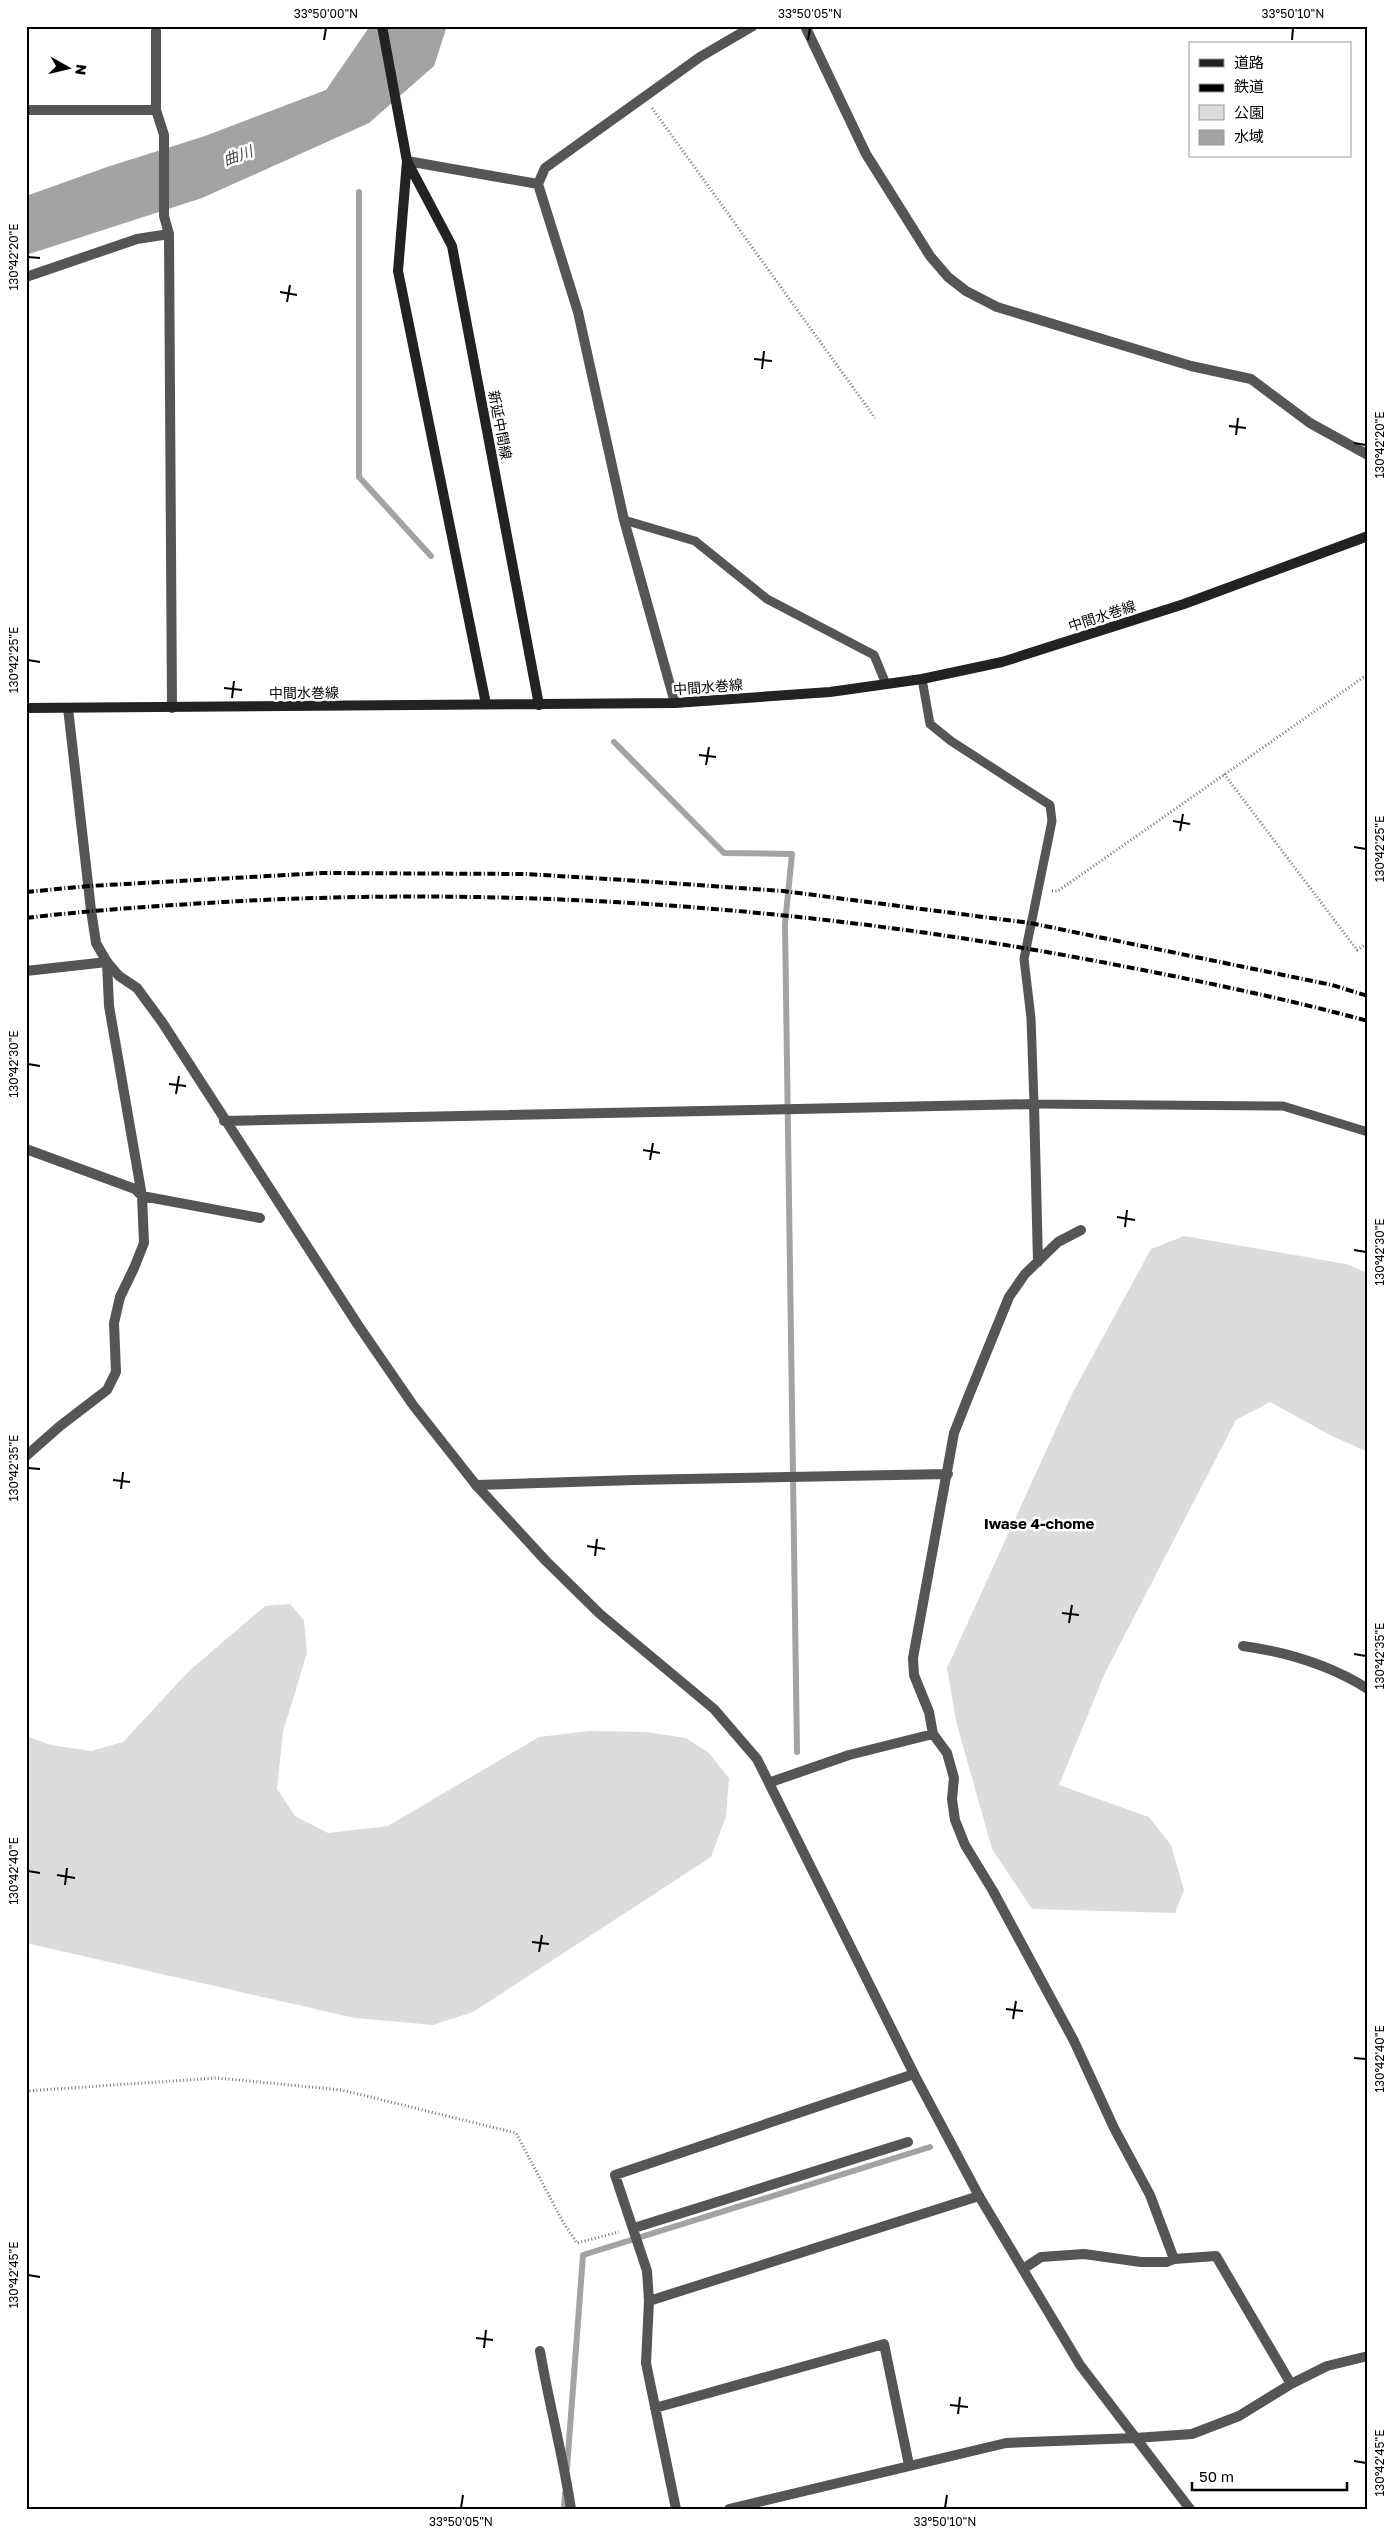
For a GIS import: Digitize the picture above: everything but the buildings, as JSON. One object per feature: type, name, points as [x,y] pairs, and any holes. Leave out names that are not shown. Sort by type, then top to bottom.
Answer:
[{"type":"main road","name":"新延中間線","points":[[382,26],[407,160],[398,271],[486,704]]},
{"type":"main road","name":"新延中間線","points":[[407,160],[452,246],[538,705]]},
{"type":"main road","name":"中間水巻線","points":[[26,708],[675,703],[830,692],[922,679],[1002,662],[1184,604],[1368,536]]},
{"type":"street","points":[[156,26],[156,110],[164,135],[164,216],[169,234],[172,708]]},
{"type":"street","points":[[675,703],[624,520],[578,312],[538,184],[545,168],[700,57],[753,26]]},
{"type":"street","points":[[805,26],[866,154],[930,256],[948,278],[966,291],[1015,313],[1192,366],[1251,379],[1310,422],[1368,455]]},
{"type":"street","points":[[26,110],[156,110]]},
{"type":"street","points":[[407,160],[538,184]]},
{"type":"street","points":[[26,277],[137,239],[169,234]]},
{"type":"street","points":[[68,708],[96,943],[107,962],[120,976],[136,988],[162,1022],[224,1122],[413,1405],[476,1485],[546,1561],[600,1614],[714,1709],[757,1759],[771,1782],[914,2074],[979,2196],[1080,2365],[1190,2509]]},
{"type":"street","points":[[26,970],[107,962]]},
{"type":"street","points":[[26,1456],[60,1426],[107,1390],[116,1372],[114,1323],[120,1297],[144,1243],[142,1196],[109,1006],[107,962]]},
{"type":"street","points":[[224,1122],[1034,1104],[1038,1262]]},
{"type":"street","points":[[26,1149],[135,1189],[142,1196],[260,1218]]},
{"type":"street","points":[[1081,1230],[1058,1242],[1025,1274],[1009,1297],[954,1433],[913,1658],[914,1676],[929,1712],[933,1734],[947,1753],[954,1778],[952,1799],[955,1820],[966,1845],[1074,2041],[1114,2128],[1150,2195],[1174,2259]]},
{"type":"street","points":[[476,1485],[948,1474]]},
{"type":"street","points":[[1243,1646],[1315,1662],[1355,1680],[1368,1689]]},
{"type":"street","points":[[771,1782],[849,1755],[933,1734]]},
{"type":"street","points":[[676,2509],[646,2363],[649,2301],[647,2271],[615,2175],[914,2074]]},
{"type":"street","points":[[634,2228],[908,2142]]},
{"type":"street","points":[[649,2301],[979,2196]]},
{"type":"street","points":[[1022,2269],[1041,2257],[1084,2254],[1142,2262],[1166,2262],[1174,2259],[1216,2256],[1291,2384]]},
{"type":"street","points":[[655,2408],[884,2344],[909,2465]]},
{"type":"street","points":[[540,2350],[548,2397],[560,2442],[571,2509]]},
{"type":"street","points":[[729,2509],[1006,2443],[1192,2434],[1239,2416],[1291,2384],[1327,2366],[1368,2356]]},
{"type":"lane","points":[[624,520],[695,541],[767,599],[874,655],[886,684]]},
{"type":"lane","points":[[922,679],[930,724],[951,741],[1036,794],[1050,805],[1052,821],[1024,959],[1030,1018],[1034,1104],[1283,1106],[1368,1132]]},
{"type":"path","points":[[644,97],[875,418]]},
{"type":"path","points":[[1037,892],[1058,891],[1368,674]]},
{"type":"path","points":[[1224,774],[1356,950],[1368,942]]},
{"type":"path","points":[[26,2091],[217,2078],[342,2090],[516,2133],[563,2222],[577,2243],[634,2228]]},
{"type":"green space","points":[[1184,1236],[1346,1264],[1368,1273],[1368,1452],[1334,1437],[1270,1402],[1236,1420],[1105,1673],[1059,1785],[1149,1817],[1171,1845],[1184,1890],[1175,1913],[1032,1909],[992,1849],[956,1721],[947,1668],[1072,1394],[1151,1249]]},
{"type":"green space","points":[[290,1604],[304,1620],[307,1653],[283,1732],[277,1789],[295,1816],[328,1833],[388,1826],[539,1737],[589,1731],[646,1732],[686,1738],[709,1753],[729,1778],[726,1816],[711,1857],[473,2012],[433,2025],[355,2018],[26,1943],[26,1736],[51,1745],[91,1751],[123,1742],[189,1671],[265,1606]]},
{"type":"water","name":"曲川","points":[[370,26],[447,26],[434,66],[369,123],[202,198],[26,255],[26,196],[107,167],[205,136],[326,90]]},
{"type":"waterway","points":[[359,192],[359,477],[431,556]]},
{"type":"waterway","points":[[614,742],[724,853],[792,854],[785,924],[797,1752]]},
{"type":"waterway","points":[[567,2468],[583,2255],[930,2147]]},
{"type":"waterway","points":[[564,2509],[565,2493]]},
{"type":"railway","points":[[26,892],[89,886],[323,873],[526,874],[783,891],[1030,923],[1332,985],[1368,996]]},
{"type":"railway","points":[[26,918],[100,910],[336,897],[562,899],[674,906],[787,916],[899,929],[1011,946],[1215,985],[1307,1005],[1368,1021]]},
{"type":"district","name":"Iwase 4-chome","points":[[1039,1524]]}]
